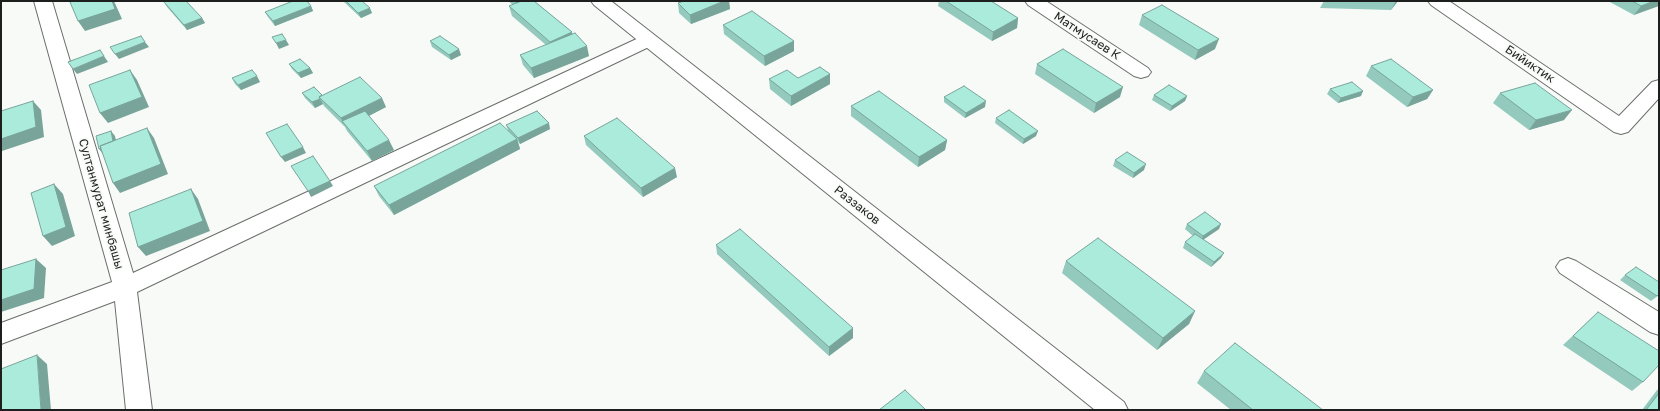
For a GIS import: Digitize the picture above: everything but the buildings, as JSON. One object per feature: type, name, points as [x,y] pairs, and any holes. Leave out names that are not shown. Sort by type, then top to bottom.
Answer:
[{"type":"street","name":"Султанмурат минбашы","points":[[43,1],[125,287],[139,410]]},
{"type":"street","name":"Раззаков","points":[[600,1],[1114,410]]},
{"type":"street","name":"Матмусаев К","points":[[1034,1],[1141,72]]},
{"type":"street","name":"Бийиктик","points":[[1437,1],[1621,127],[1659,86]]},
{"type":"street","points":[[1,334],[125,287],[649,40]]},
{"type":"street","points":[[1568,267],[1659,325]]}]
